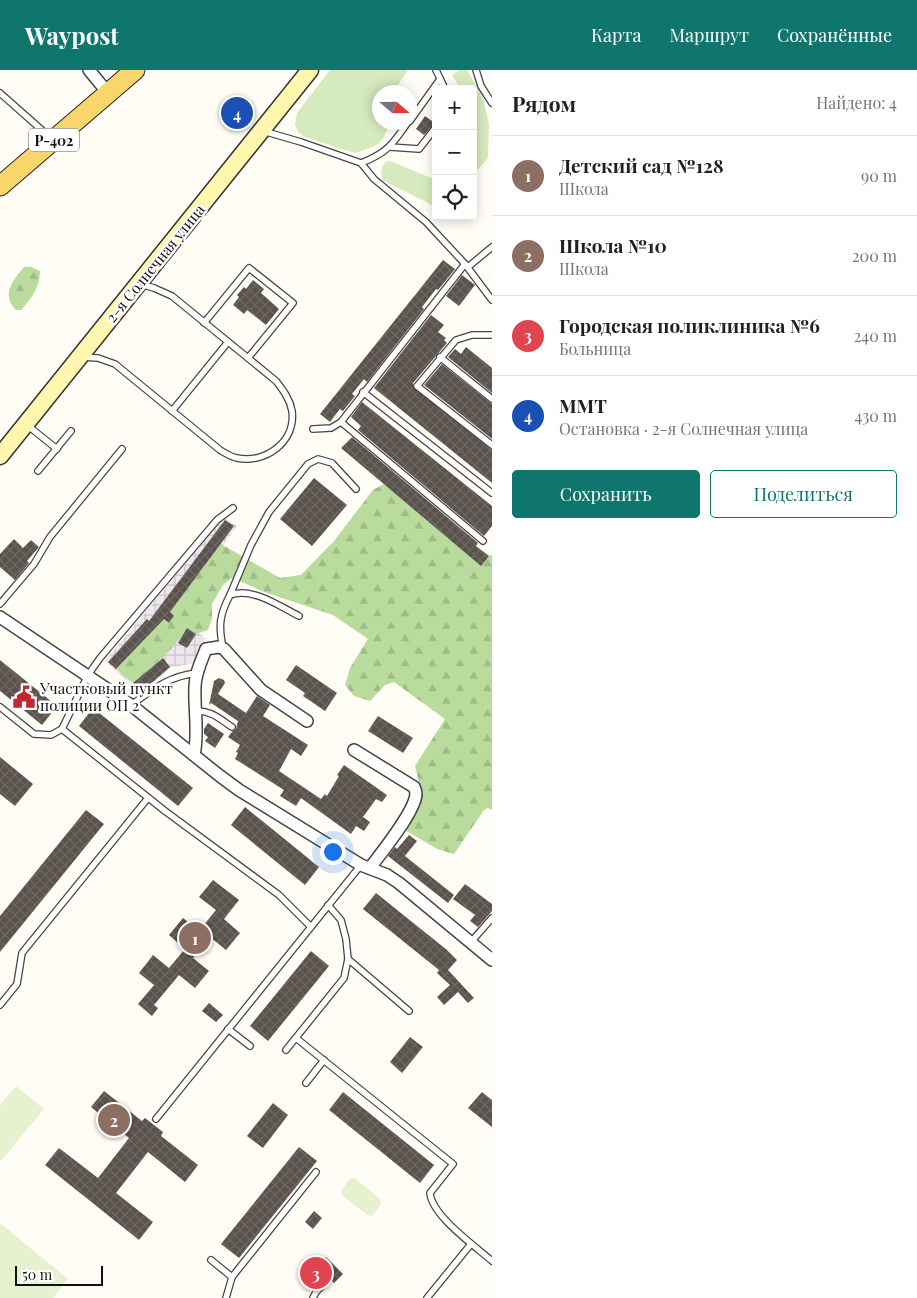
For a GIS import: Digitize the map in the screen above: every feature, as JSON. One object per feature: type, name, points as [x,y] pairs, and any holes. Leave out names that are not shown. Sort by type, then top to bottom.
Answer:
[{"type":"main road","name":"Р-402","points":[[0,186],[135,70]]},
{"type":"main road","name":"2-я Солнечная улица","points":[[0,456],[310,70]]},
{"type":"street","points":[[88,70],[108,93]]},
{"type":"street","points":[[0,618],[131,705],[240,790],[366,866],[387,875],[399,883],[492,960]]},
{"type":"street","points":[[194,756],[198,733],[194,688],[196,673],[206,649],[219,647],[224,649],[261,690],[307,721]]},
{"type":"street","points":[[354,750],[414,787],[416,795],[398,831],[366,866]]},
{"type":"lane","points":[[436,70],[443,85]]},
{"type":"lane","points":[[476,70],[481,86],[492,104]]},
{"type":"lane","points":[[417,111],[440,80]]},
{"type":"lane","points":[[0,93],[53,140]]},
{"type":"lane","points":[[261,130],[361,163],[374,180],[426,222],[467,266],[492,300]]},
{"type":"lane","points":[[361,163],[377,157],[390,147],[403,130]]},
{"type":"lane","points":[[390,147],[419,149],[434,130]]},
{"type":"lane","points":[[314,429],[331,428],[341,422],[363,392],[467,266],[492,247]]},
{"type":"lane","points":[[204,322],[249,268],[286,297],[293,303],[248,358]]},
{"type":"lane","points":[[79,356],[98,358],[115,364],[220,450],[235,458],[252,460],[269,454],[282,444],[291,428],[292,411],[287,394],[276,381],[172,296],[154,288],[138,284]]},
{"type":"lane","points":[[492,335],[472,336],[456,340],[417,386],[492,445]]},
{"type":"lane","points":[[172,411],[228,342]]},
{"type":"lane","points":[[440,357],[492,399]]},
{"type":"lane","points":[[363,392],[492,493]]},
{"type":"lane","points":[[341,422],[483,541]]},
{"type":"lane","points":[[26,424],[57,449]]},
{"type":"lane","points":[[38,471],[71,431]]},
{"type":"lane","points":[[0,604],[34,564],[50,537],[122,449]]},
{"type":"lane","points":[[224,649],[221,612],[251,545],[269,512],[308,464],[318,460],[332,463],[356,489]]},
{"type":"lane","points":[[0,707],[34,734],[51,735],[62,729],[88,675],[218,520],[233,508]]},
{"type":"lane","points":[[230,595],[239,592],[256,595],[298,616]]},
{"type":"lane","points":[[206,649],[214,642],[221,626]]},
{"type":"lane","points":[[131,705],[166,681],[180,675],[196,673]]},
{"type":"lane","points":[[196,711],[204,710],[232,727]]},
{"type":"lane","points":[[62,729],[148,798],[278,895],[311,928]]},
{"type":"lane","points":[[0,1005],[17,984],[22,953],[148,798]]},
{"type":"lane","points":[[156,1119],[328,905],[366,866]]},
{"type":"lane","points":[[286,1050],[344,978],[348,959],[346,938],[341,920],[328,905]]},
{"type":"lane","points":[[472,942],[492,918]]},
{"type":"lane","points":[[348,959],[409,1011]]},
{"type":"lane","points":[[228,1029],[250,1046]]},
{"type":"lane","points":[[296,1038],[453,1164],[430,1193],[430,1200],[438,1212],[471,1244],[492,1261]]},
{"type":"lane","points":[[306,1083],[324,1060]]},
{"type":"lane","points":[[226,1298],[232,1277],[316,1172]]},
{"type":"lane","points":[[427,1298],[471,1244]]},
{"type":"lane","points":[[211,1260],[232,1277]]},
{"type":"lane","points":[[314,1298],[316,1292],[325,1282]]},
{"type":"shaded area","points":[[224,517],[237,526],[174,611],[205,638],[197,663],[172,667],[141,693],[105,661]]},
{"type":"green space","points":[[330,70],[408,70],[398,85],[372,85],[372,130],[387,130],[383,139],[377,145],[359,152],[354,153],[305,137],[298,132],[295,124],[297,113]]},
{"type":"green space","points":[[460,70],[467,70],[476,85],[458,85],[452,75]]},
{"type":"green space","points":[[477,88],[483,98],[489,124],[488,158],[477,170]]},
{"type":"green space","points":[[390,161],[432,178],[432,205],[382,180],[381,173],[385,162]]},
{"type":"green space","points":[[24,267],[31,267],[40,271],[40,277],[31,297],[21,310],[16,310],[9,299],[9,293],[12,283]]},
{"type":"green space","points":[[384,484],[481,565],[492,555],[492,810],[488,808],[484,810],[454,854],[437,849],[405,830],[408,818],[421,791],[415,766],[445,719],[394,682],[385,685],[370,701],[354,696],[345,685],[350,668],[368,639],[333,615],[267,593],[232,578],[223,585],[212,604],[212,619],[208,630],[196,634],[187,628],[169,651],[133,683],[116,669],[156,627],[162,618],[169,623],[174,616],[170,612],[221,544],[280,578],[301,575],[334,541],[373,490]]},
{"type":"green space","points":[[16,1086],[44,1109],[0,1162],[0,1105]]},
{"type":"green space","points":[[351,1178],[356,1179],[380,1199],[381,1204],[372,1216],[367,1215],[342,1195],[341,1190]]},
{"type":"green space","points":[[0,1223],[68,1279],[53,1298],[0,1298]]},
{"type":"building","points":[[425,116],[432,121],[432,126],[424,135],[417,130]]},
{"type":"building","points":[[443,260],[455,269],[438,290],[436,289],[422,307],[424,309],[367,382],[364,379],[352,394],[355,396],[343,411],[340,409],[330,422],[320,414]]},
{"type":"building","points":[[462,275],[475,285],[459,306],[446,296]]},
{"type":"building","points":[[253,280],[264,289],[261,293],[279,309],[266,325],[247,310],[244,314],[233,305],[239,297],[237,295],[244,287],[246,289]]},
{"type":"building","points":[[431,315],[444,325],[438,332],[446,338],[444,340],[447,343],[413,383],[413,387],[492,450],[492,483],[374,388]]},
{"type":"building","points":[[466,347],[492,368],[492,393],[448,357],[455,349],[461,354]]},
{"type":"building","points":[[442,364],[492,404],[492,439],[424,385]]},
{"type":"building","points":[[362,402],[492,506],[492,526],[484,536],[358,430],[361,426],[351,417]]},
{"type":"building","points":[[352,437],[478,543],[476,546],[489,556],[481,566],[341,448]]},
{"type":"building","points":[[314,478],[347,505],[312,546],[280,519]]},
{"type":"building","points":[[225,520],[234,526],[170,612],[174,616],[169,623],[164,619],[116,669],[108,662],[147,619],[149,621]]},
{"type":"building","points":[[14,539],[23,548],[31,540],[39,547],[15,580],[0,567],[0,554]]},
{"type":"building","points":[[187,628],[196,634],[187,648],[178,643]]},
{"type":"building","points":[[163,658],[170,667],[141,692],[133,683]]},
{"type":"building","points":[[0,660],[57,706],[42,725],[0,691]]},
{"type":"building","points":[[296,665],[337,693],[325,711],[303,696],[305,693],[286,680]]},
{"type":"building","points":[[219,678],[224,680],[225,683],[218,694],[246,713],[257,696],[270,705],[263,716],[308,745],[301,756],[291,749],[279,771],[321,799],[325,794],[327,796],[344,765],[387,795],[382,802],[376,799],[363,817],[370,822],[364,831],[356,826],[351,834],[301,798],[296,806],[280,796],[284,790],[235,759],[240,745],[228,737],[236,729],[238,721],[211,703],[209,705],[214,681]]},
{"type":"building","points":[[93,708],[193,788],[178,806],[79,726]]},
{"type":"building","points":[[378,716],[413,738],[403,753],[368,731]]},
{"type":"building","points":[[208,723],[224,734],[215,748],[205,741],[208,737],[204,734],[204,729]]},
{"type":"building","points":[[0,757],[33,784],[15,806],[0,794]]},
{"type":"building","points":[[245,807],[319,867],[305,885],[231,825]]},
{"type":"building","points":[[86,810],[104,824],[0,952],[0,916]]},
{"type":"building","points":[[409,835],[417,841],[405,856],[454,895],[448,903],[388,856]]},
{"type":"building","points":[[213,880],[239,900],[224,919],[240,933],[226,950],[210,937],[193,958],[209,971],[195,988],[179,975],[154,1005],[158,1008],[152,1016],[138,1004],[154,985],[139,973],[153,955],[169,968],[185,949],[169,935],[183,918],[199,931],[216,910],[199,897]]},
{"type":"building","points":[[465,884],[492,904],[492,911],[478,927],[470,921],[475,915],[453,899]]},
{"type":"building","points":[[376,893],[457,960],[448,970],[474,998],[468,1003],[458,992],[444,1005],[437,997],[450,985],[437,973],[439,970],[363,909]]},
{"type":"building","points":[[311,951],[329,966],[268,1041],[250,1026]]},
{"type":"building","points":[[209,1003],[223,1015],[216,1022],[202,1011]]},
{"type":"building","points":[[410,1037],[423,1047],[402,1073],[390,1062]]},
{"type":"building","points":[[104,1091],[142,1121],[145,1118],[163,1132],[161,1136],[198,1165],[185,1182],[148,1152],[116,1193],[153,1222],[139,1240],[45,1165],[59,1148],[98,1178],[129,1138],[91,1107]]},
{"type":"building","points":[[343,1092],[434,1165],[420,1183],[329,1110]]},
{"type":"building","points":[[482,1092],[492,1100],[492,1127],[468,1108]]},
{"type":"building","points":[[273,1103],[288,1115],[263,1148],[247,1136]]},
{"type":"building","points":[[299,1147],[317,1161],[239,1258],[221,1244]]},
{"type":"building","points":[[314,1211],[322,1218],[313,1229],[305,1222]]},
{"type":"building","points":[[326,1257],[343,1274],[334,1283],[317,1266]]},
{"type":"place","name":"ММТ","points":[[237,113]]},
{"type":"place","name":"Участковый пункт полиции ОП 2","points":[[24,697]]},
{"type":"place","name":"Детский сад №128","points":[[195,938]]},
{"type":"place","name":"Школа №10","points":[[114,1120]]},
{"type":"place","name":"Городская поликлиника №6","points":[[316,1273]]}]
